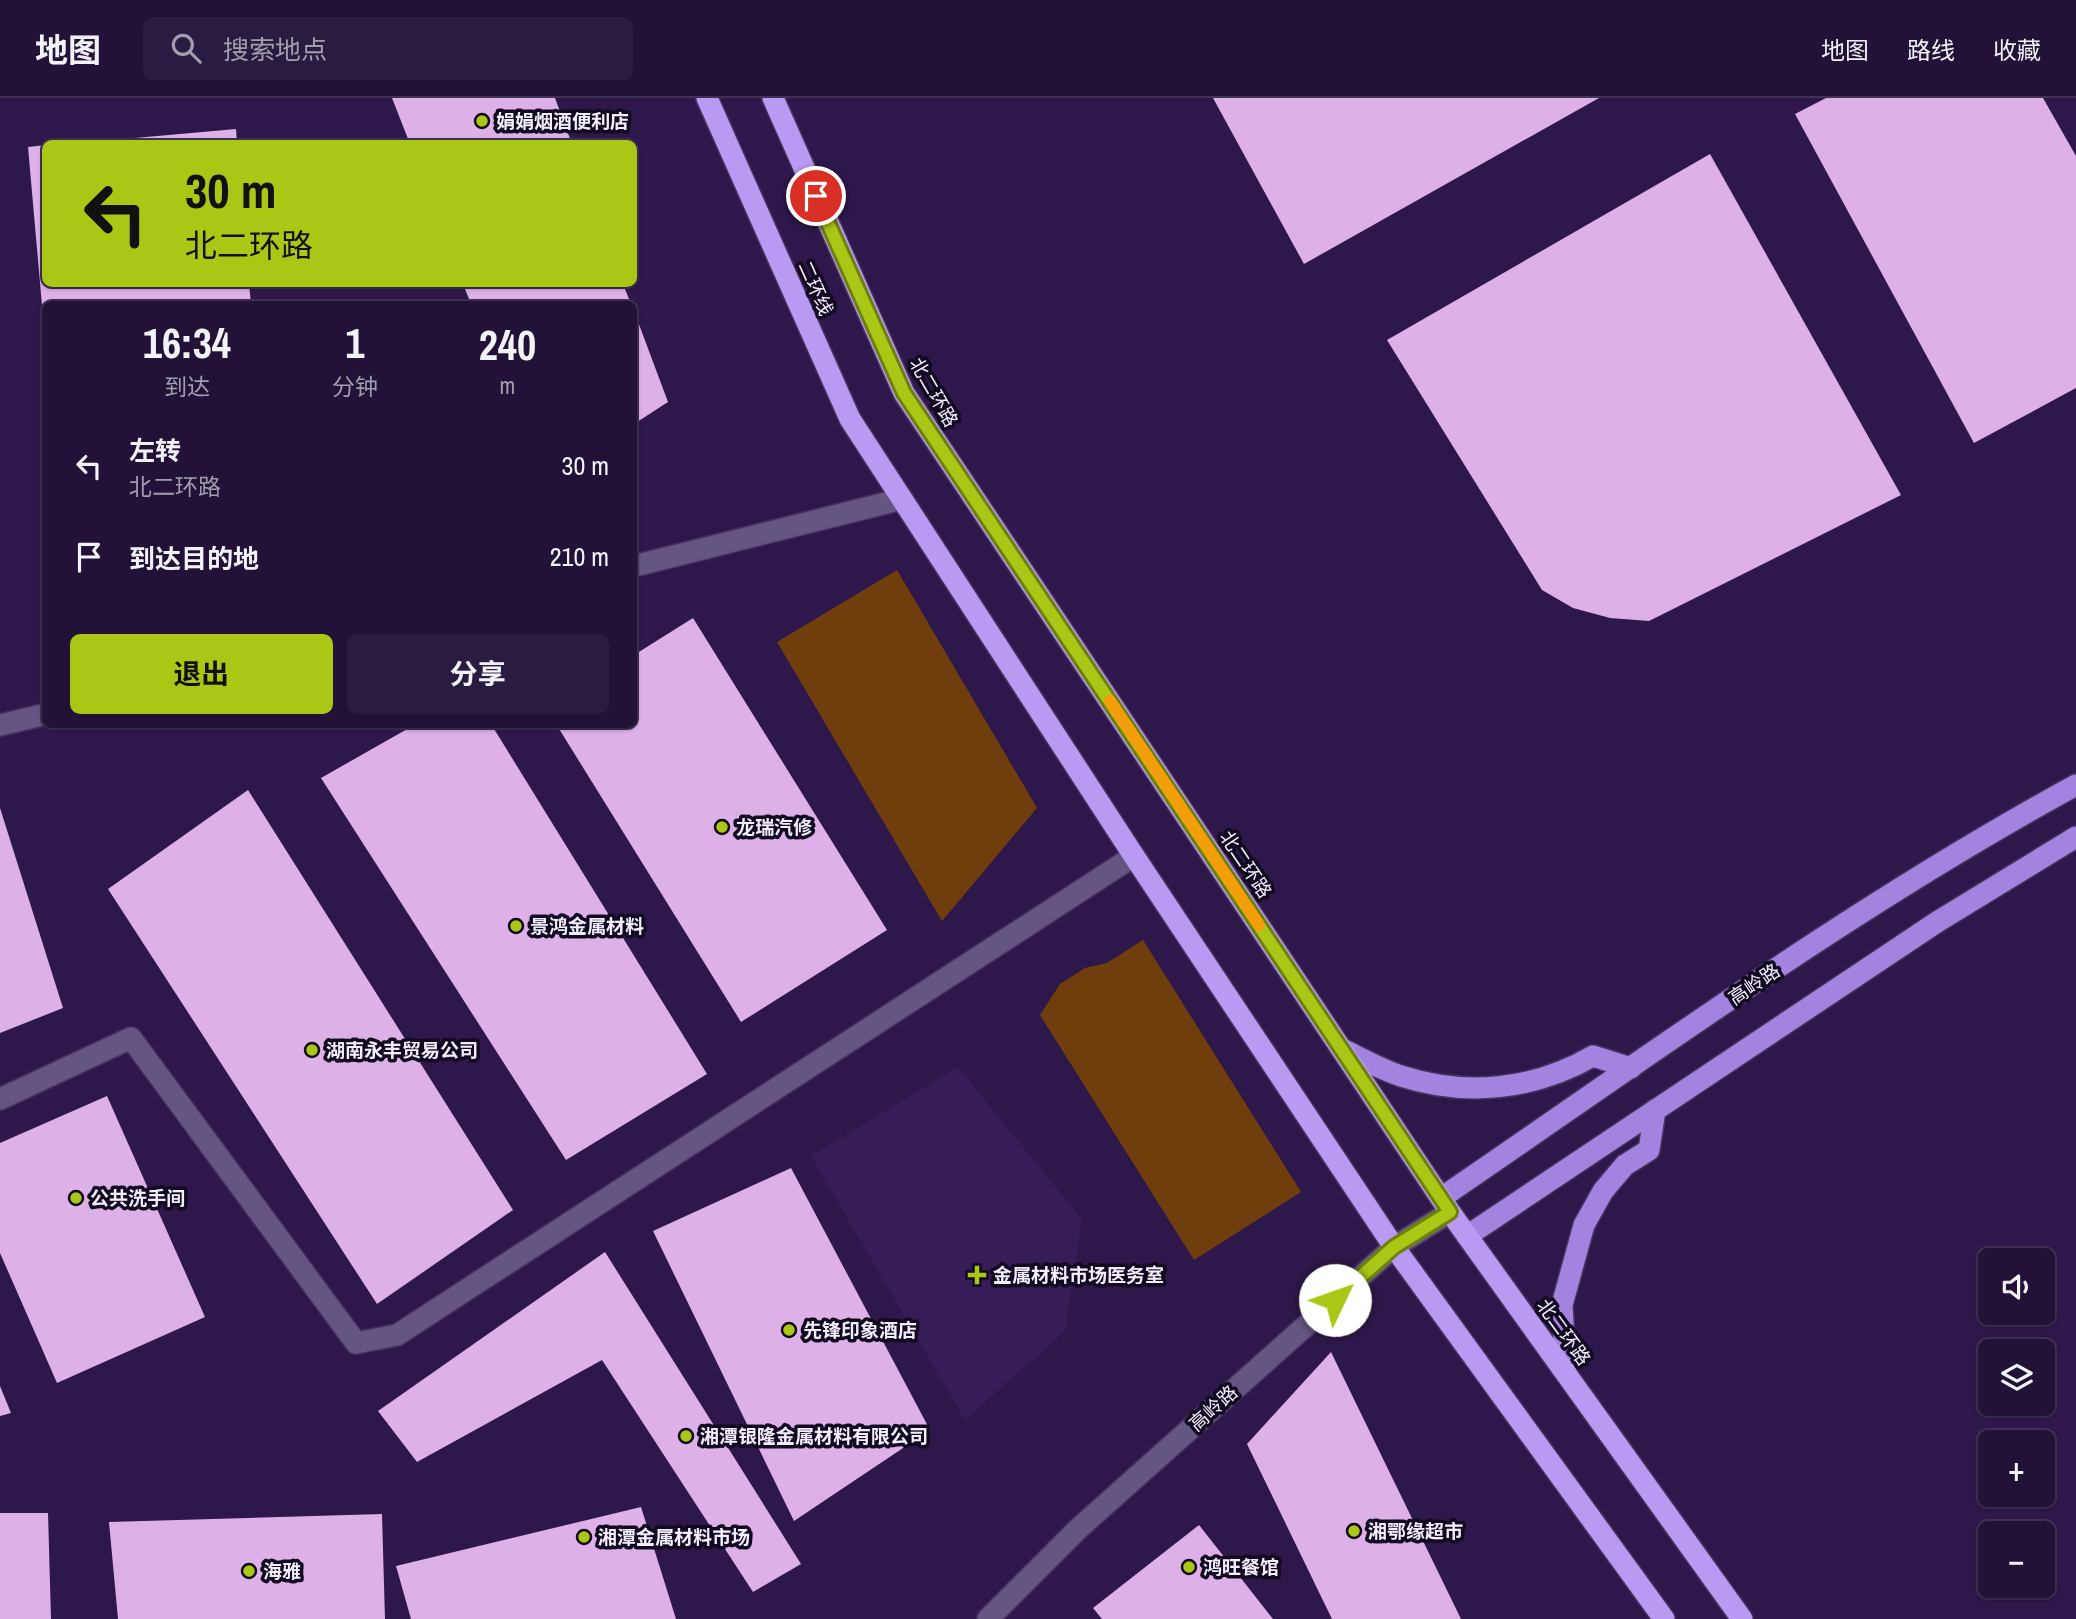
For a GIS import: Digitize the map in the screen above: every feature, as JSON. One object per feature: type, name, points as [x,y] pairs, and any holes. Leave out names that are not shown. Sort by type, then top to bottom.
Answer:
[{"type":"highway","name":"二环线","points":[[706,98],[850,419],[902,499]]},
{"type":"highway","name":"北二环路","points":[[773,98],[904,393],[1467,1236],[1742,1619]]},
{"type":"highway","points":[[902,499],[1134,856],[1394,1247],[1664,1619]]},
{"type":"main road","name":"高岭路","points":[[1446,1205],[1631,1068],[1819,939],[1904,885],[2076,785]]},
{"type":"main road","points":[[1467,1236],[1937,922],[2076,837]]},
{"type":"main road","points":[[1342,1049],[1402,1076],[1458,1087],[1505,1087],[1528,1083],[1557,1075],[1592,1056],[1631,1068]]},
{"type":"main road","points":[[1566,1373],[1562,1305],[1584,1225],[1603,1191],[1625,1165],[1649,1150],[1655,1110]]},
{"type":"street","points":[[637,565],[902,499]]},
{"type":"street","points":[[0,725],[42,715]]},
{"type":"street","points":[[0,1099],[131,1038],[356,1343],[397,1335],[1134,856]]},
{"type":"street","name":"高岭路","points":[[988,1619],[1078,1529],[1394,1247],[1446,1205]]},
{"type":"shaded area","points":[[897,570],[1037,808],[942,921],[777,642]]},
{"type":"shaded area","points":[[1143,940],[1301,1192],[1194,1260],[1040,1015],[1060,984],[1085,968],[1107,963]]},
{"type":"shaded area","name":"金属材料市场医务室","points":[[958,1067],[1082,1219],[1065,1331],[965,1420],[811,1156]]},
{"type":"building","name":"娟娟烟酒便利店","points":[[392,98],[555,98],[571,140],[408,140]]},
{"type":"building","points":[[1213,98],[1599,98],[1304,264]]},
{"type":"building","points":[[1826,98],[2043,98],[2076,156],[2076,388],[1974,443],[1795,114]]},
{"type":"building","points":[[236,129],[237,140],[112,140]]},
{"type":"building","points":[[42,145],[42,287],[249,287],[251,301],[42,301],[42,305],[28,147]]},
{"type":"building","points":[[1710,154],[1901,495],[1649,621],[1610,618],[1573,608],[1542,590],[1387,340]]},
{"type":"building","points":[[464,287],[624,287],[630,301],[470,301]]},
{"type":"building","points":[[637,319],[668,402],[637,422]]},
{"type":"building","name":"龙瑞汽修","points":[[693,618],[887,930],[741,1022],[558,728],[637,728],[637,653]]},
{"type":"building","name":"景鸿金属材料","points":[[409,728],[493,728],[707,1074],[566,1160],[321,778]]},
{"type":"building","name":"湖南永丰贸易公司","points":[[248,790],[513,1210],[377,1304],[108,889]]},
{"type":"building","points":[[0,808],[63,1008],[0,1033]]},
{"type":"building","name":"公共洗手间","points":[[107,1096],[205,1317],[57,1383],[0,1253],[0,1143]]},
{"type":"building","name":"先锋印象酒店","points":[[791,1168],[930,1430],[794,1521],[653,1231]]},
{"type":"building","name":"湘潭银隆金属材料有限公司","points":[[605,1252],[801,1564],[753,1592],[602,1360],[417,1462],[378,1411]]},
{"type":"building","name":"湘鄂缘超市","points":[[1331,1352],[1461,1619],[1332,1619],[1247,1444]]},
{"type":"building","points":[[0,1386],[11,1413],[0,1416]]},
{"type":"building","name":"湘潭金属材料市场","points":[[641,1507],[676,1619],[411,1619],[396,1566]]},
{"type":"building","points":[[0,1513],[48,1513],[51,1619],[0,1619]]},
{"type":"building","name":"海雅","points":[[382,1514],[385,1619],[118,1619],[109,1522]]},
{"type":"building","name":"鸿旺餐馆","points":[[1199,1525],[1273,1619],[1102,1619],[1093,1608]]},
{"type":"slow traffic","points":[[1110,701],[1259,925]]},
{"type":"place","name":"娟娟烟酒便利店","points":[[482,121]]},
{"type":"place","name":"龙瑞汽修","points":[[722,827]]},
{"type":"place","name":"景鸿金属材料","points":[[516,926]]},
{"type":"place","name":"湖南永丰贸易公司","points":[[312,1050]]},
{"type":"place","name":"公共洗手间","points":[[76,1198]]},
{"type":"place","name":"金属材料市场医务室","points":[[977,1275]]},
{"type":"place","name":"先锋印象酒店","points":[[789,1330]]},
{"type":"place","name":"湘潭银隆金属材料有限公司","points":[[686,1436]]},
{"type":"place","name":"湘鄂缘超市","points":[[1354,1531]]},
{"type":"place","name":"湘潭金属材料市场","points":[[584,1537]]},
{"type":"place","name":"鸿旺餐馆","points":[[1189,1567]]},
{"type":"place","name":"海雅","points":[[249,1571]]},
{"type":"route","points":[[816,196],[904,393],[1450,1212],[1394,1247],[1335,1300]]}]
